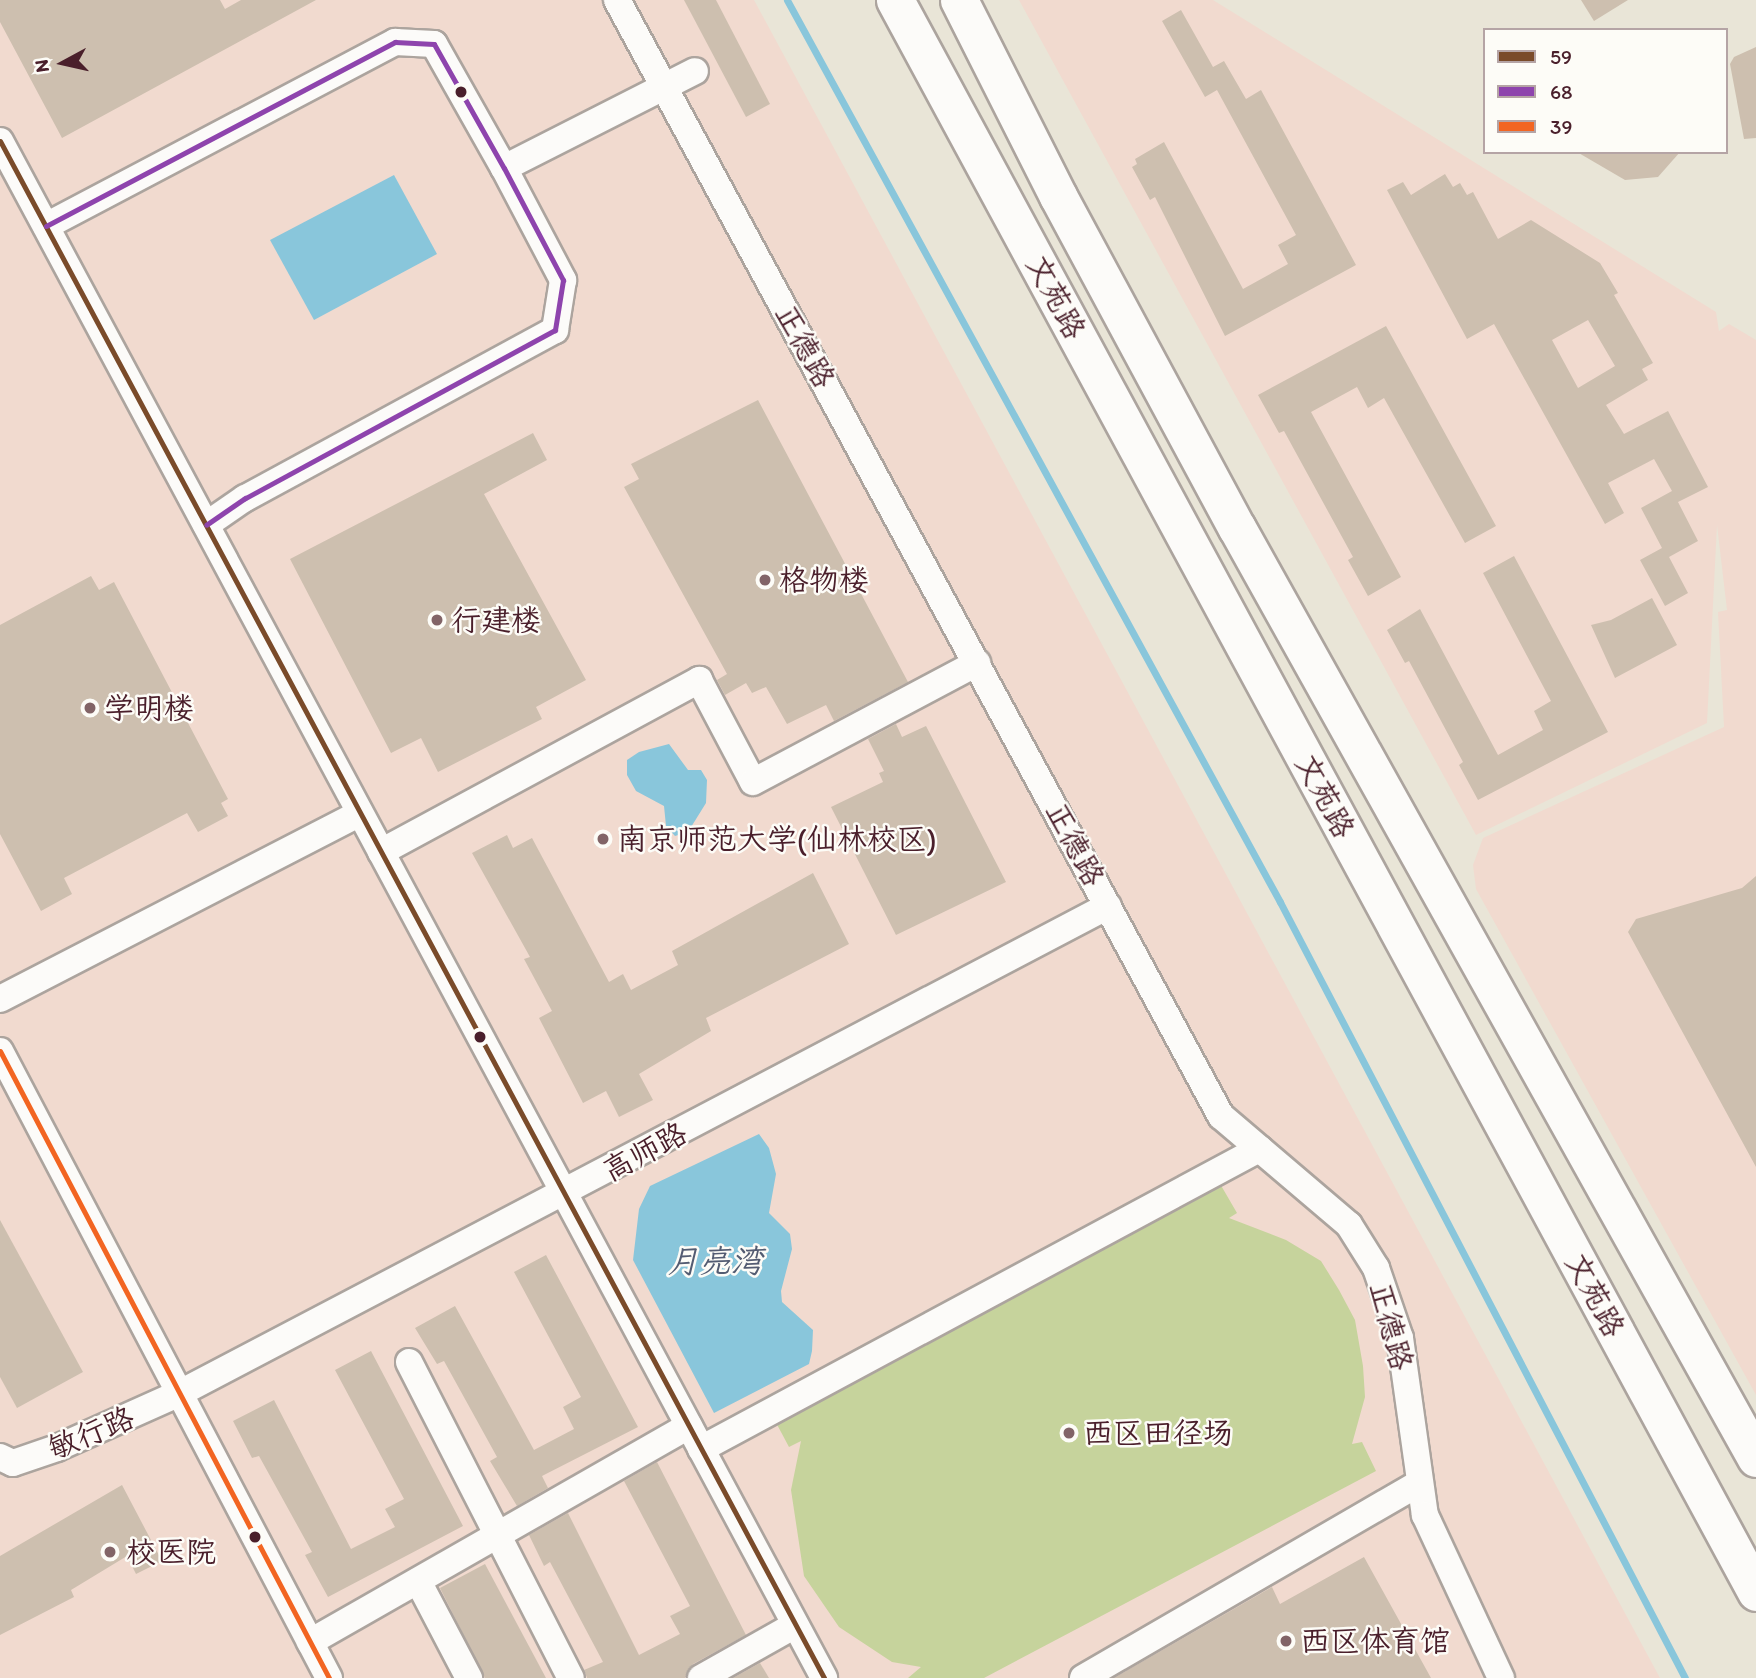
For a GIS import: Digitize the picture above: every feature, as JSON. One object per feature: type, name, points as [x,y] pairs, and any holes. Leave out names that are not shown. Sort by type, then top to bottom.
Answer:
[{"type":"main road","name":"文苑路","points":[[895,0],[1756,1592]]},
{"type":"main road","name":"文苑路","points":[[959,0],[1058,197],[1237,528],[1756,1458]]},
{"type":"street","name":"正德路","points":[[617,0],[1221,1116],[1349,1226],[1376,1268],[1400,1338],[1425,1515],[1501,1678]]},
{"type":"street","points":[[46,226],[395,42],[434,44],[504,168],[563,280],[555,330],[245,498],[206,525]]},
{"type":"street","points":[[504,168],[695,71]]},
{"type":"street","points":[[0,141],[824,1678]]},
{"type":"street","points":[[381,852],[699,680],[753,782],[977,663]]},
{"type":"street","points":[[0,999],[360,813]]},
{"type":"street","name":"高师路","points":[[180,1394],[565,1195],[1108,906]]},
{"type":"street","points":[[0,1051],[330,1678]]},
{"type":"street","points":[[310,1642],[497,1537],[1259,1149]]},
{"type":"street","points":[[409,1362],[571,1678]]},
{"type":"street","name":"敏行路","points":[[0,1457],[13,1463],[57,1448],[180,1394]]},
{"type":"street","points":[[1083,1678],[1420,1483]]},
{"type":"street","points":[[418,1581],[469,1678]]},
{"type":"street","points":[[701,1678],[795,1625]]},
{"type":"shaded area","name":"南京师范大学(仙林校区)","points":[[0,0],[754,0],[1660,1678],[0,1678]]},
{"type":"shaded area","points":[[1019,0],[1213,0],[1716,312],[1719,331],[1729,324],[1756,340],[1756,1395],[1476,889],[1473,865],[1483,838],[1724,727],[1718,612],[1727,610],[1717,525],[1707,723],[1476,835]]},
{"type":"green space","name":"西区田径场","points":[[1219,1182],[1237,1213],[1229,1218],[1286,1240],[1321,1261],[1339,1290],[1355,1320],[1363,1366],[1365,1397],[1352,1444],[1362,1442],[1376,1471],[984,1678],[908,1678],[921,1667],[892,1662],[839,1627],[804,1576],[791,1490],[801,1441],[789,1447],[773,1417]]},
{"type":"water","points":[[394,175],[437,254],[314,320],[270,240]]},
{"type":"water","points":[[669,744],[688,770],[701,770],[707,780],[706,803],[688,832],[675,836],[666,826],[664,806],[636,791],[627,775],[627,760],[639,752]]},
{"type":"water","name":"月亮湾","points":[[759,1134],[769,1148],[776,1174],[769,1213],[790,1234],[792,1249],[781,1291],[782,1302],[813,1330],[812,1351],[809,1364],[714,1413],[633,1260],[639,1209],[650,1186]]},
{"type":"building","points":[[0,0],[220,0],[225,9],[241,0],[316,0],[62,138],[0,22]]},
{"type":"building","points":[[684,0],[716,0],[770,104],[746,117]]},
{"type":"building","points":[[1581,0],[1628,0],[1594,21]]},
{"type":"building","points":[[1181,10],[1213,67],[1224,61],[1246,99],[1261,90],[1356,265],[1225,336],[1155,197],[1150,200],[1132,167],[1137,164],[1135,159],[1164,142],[1243,289],[1288,264],[1278,245],[1296,235],[1217,90],[1205,97],[1162,21]]},
{"type":"building","points":[[1756,47],[1756,138],[1744,139],[1730,64],[1734,57]]},
{"type":"building","points":[[1580,154],[1678,154],[1658,177],[1625,180]]},
{"type":"building","points":[[1445,174],[1453,187],[1460,183],[1467,195],[1473,192],[1498,239],[1531,220],[1600,263],[1618,293],[1614,295],[1653,363],[1642,369],[1648,380],[1606,405],[1624,434],[1668,411],[1708,487],[1678,502],[1698,541],[1669,557],[1688,593],[1665,606],[1640,560],[1662,548],[1641,508],[1672,491],[1654,459],[1608,483],[1624,513],[1605,524],[1494,324],[1467,339],[1387,190],[1403,182],[1411,195]],"holes":[[[1588,320],[1615,366],[1578,388],[1552,340]]]},
{"type":"building","points":[[1386,326],[1496,526],[1465,543],[1384,398],[1368,408],[1357,387],[1311,412],[1401,577],[1368,596],[1348,560],[1353,557],[1284,431],[1279,433],[1258,395]]},
{"type":"building","name":"格物楼","points":[[758,400],[908,682],[834,721],[826,705],[787,724],[766,687],[752,693],[746,683],[725,695],[717,680],[727,674],[624,487],[639,479],[631,464]]},
{"type":"building","name":"行建楼","points":[[533,433],[547,460],[484,494],[586,680],[536,707],[542,719],[438,772],[421,738],[391,753],[290,559]]},
{"type":"building","points":[[1514,556],[1608,732],[1478,800],[1459,765],[1463,762],[1409,661],[1405,663],[1387,630],[1420,609],[1498,755],[1543,730],[1534,711],[1551,701],[1483,573]]},
{"type":"building","name":"学明楼","points":[[91,576],[99,590],[114,582],[228,799],[221,803],[228,816],[198,832],[187,813],[64,878],[72,894],[41,911],[0,834],[0,625]]},
{"type":"building","points":[[1652,598],[1677,645],[1615,678],[1591,625],[1611,620]]},
{"type":"building","points":[[896,724],[902,737],[926,726],[1006,882],[896,935],[831,807],[883,782],[879,773],[884,771],[868,739]]},
{"type":"building","points":[[507,835],[513,848],[532,838],[609,982],[623,974],[631,990],[678,965],[672,951],[813,873],[849,944],[706,1018],[711,1031],[639,1074],[653,1100],[619,1117],[606,1091],[583,1103],[539,1018],[552,1011],[524,959],[530,957],[472,853]]},
{"type":"building","points":[[1756,876],[1756,1167],[1628,932],[1636,919],[1742,888]]},
{"type":"building","points":[[0,1220],[83,1372],[17,1408],[0,1377]]},
{"type":"building","points":[[546,1255],[638,1427],[542,1476],[548,1488],[517,1506],[490,1461],[497,1457],[444,1361],[437,1364],[415,1328],[455,1306],[534,1450],[574,1429],[563,1407],[581,1397],[514,1272]]},
{"type":"building","points":[[371,1351],[463,1526],[328,1597],[305,1555],[312,1552],[259,1456],[252,1458],[233,1421],[274,1400],[351,1549],[395,1527],[385,1509],[404,1499],[335,1370]]},
{"type":"building","points":[[657,1462],[746,1635],[693,1664],[685,1678],[587,1678],[584,1670],[603,1662],[550,1562],[544,1566],[529,1535],[568,1513],[639,1655],[680,1634],[670,1616],[690,1606],[624,1481]]},
{"type":"building","points":[[122,1485],[162,1561],[136,1574],[127,1556],[71,1590],[74,1597],[0,1635],[0,1556]]},
{"type":"building","name":"西区体育馆","points":[[1364,1557],[1431,1678],[1114,1678],[1272,1587],[1280,1604]]},
{"type":"building","points":[[485,1564],[546,1678],[485,1678],[440,1588]]},
{"type":"building","points":[[760,1663],[769,1678],[733,1678]]},
{"type":"waterway","points":[[787,0],[1280,902],[1685,1678]]},
{"type":"transit line","name":"68","points":[[46,226],[395,42],[434,44],[504,168],[563,280],[555,330],[245,498],[206,525]]},
{"type":"transit line","name":"59","points":[[0,141],[824,1678]]},
{"type":"transit line","name":"39","points":[[0,1051],[329,1678]]},
{"type":"place","name":"格物楼","points":[[765,580]]},
{"type":"place","name":"行建楼","points":[[437,620]]},
{"type":"place","name":"学明楼","points":[[90,708]]},
{"type":"place","name":"南京师范大学(仙林校区)","points":[[603,839]]},
{"type":"place","name":"西区田径场","points":[[1069,1433]]},
{"type":"place","name":"校医院","points":[[110,1552]]},
{"type":"place","name":"西区体育馆","points":[[1286,1641]]}]
